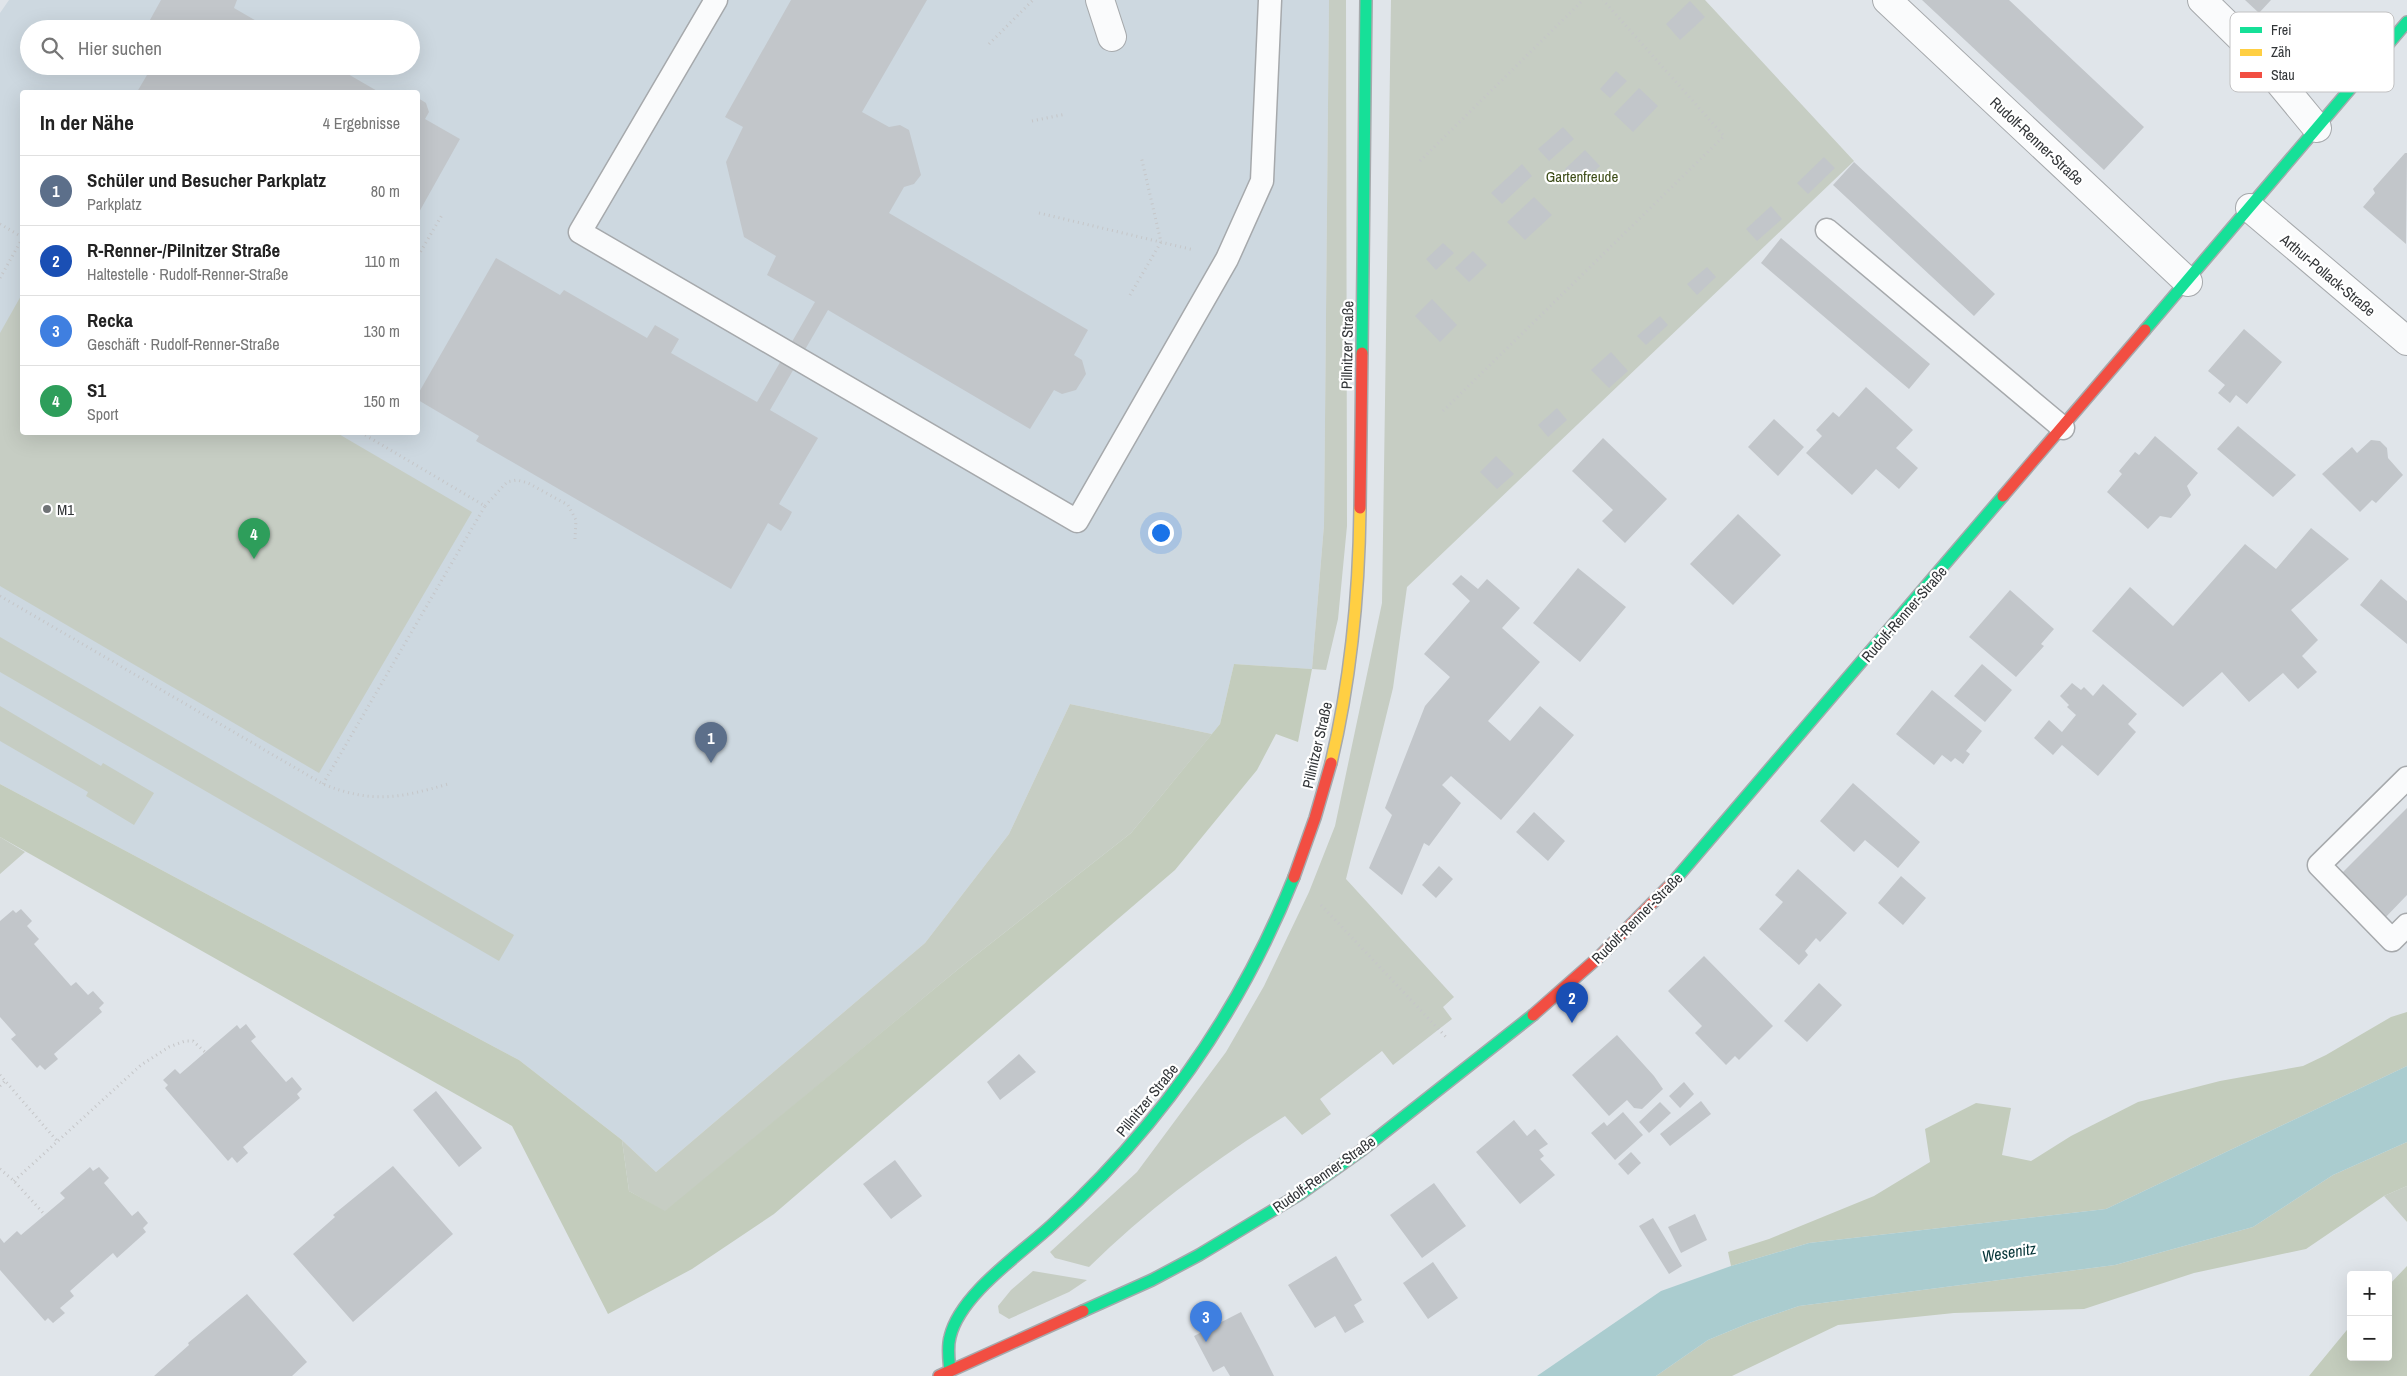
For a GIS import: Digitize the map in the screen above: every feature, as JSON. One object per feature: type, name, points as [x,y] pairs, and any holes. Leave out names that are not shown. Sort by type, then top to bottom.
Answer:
[{"type":"street","points":[[1100,0],[1112,36]]},
{"type":"street","name":"Pillnitzer Straße","points":[[950,1371],[947,1350],[950,1332],[966,1306],[992,1278],[1060,1217],[1116,1162],[1167,1103],[1212,1039],[1250,973],[1292,885],[1314,822],[1335,742],[1352,648],[1359,540],[1366,0]]},
{"type":"street","name":"Rudolf-Renner-Straße","points":[[1887,0],[2188,282]]},
{"type":"street","points":[[2202,0],[2230,27]]},
{"type":"street","name":"Rudolf-Renner-Straße","points":[[2394,37],[2407,22]]},
{"type":"street","points":[[2287,92],[2317,128]]},
{"type":"street","name":"Rudolf-Renner-Straße","points":[[939,1376],[1152,1280],[1300,1194],[1362,1150],[1516,1029],[1600,956],[1685,870],[2188,282],[2348,92]]},
{"type":"street","name":"Arthur-Pollack-Straße","points":[[2250,208],[2407,341]]},
{"type":"lane","points":[[716,0],[580,232],[1077,521],[1227,259],[1262,181],[1270,0]]},
{"type":"lane","points":[[1827,230],[2063,428]]},
{"type":"lane","points":[[2407,778],[2319,865],[2392,940],[2407,925]]},
{"type":"path","points":[[989,44],[1033,0]]},
{"type":"path","points":[[1420,161],[1583,0]]},
{"type":"path","points":[[1443,411],[1724,136],[1603,0]]},
{"type":"path","points":[[1032,121],[1066,114]]},
{"type":"path","points":[[1130,295],[1161,242],[1141,156]]},
{"type":"path","points":[[1039,213],[1227,259]]},
{"type":"path","points":[[420,253],[442,215]]},
{"type":"path","points":[[0,224],[20,237]]},
{"type":"path","points":[[0,278],[20,242]]},
{"type":"path","points":[[365,435],[486,506]]},
{"type":"path","points":[[323,784],[486,506],[498,490],[507,482],[517,480],[528,483],[568,505],[576,520],[575,539]]},
{"type":"path","points":[[0,596],[323,784],[359,795],[377,797],[408,795],[448,784]]},
{"type":"path","points":[[1316,900],[1446,1037]]},
{"type":"path","points":[[14,1181],[141,1065],[169,1047],[185,1041],[193,1041],[205,1052]]},
{"type":"path","points":[[0,1075],[58,1142]]},
{"type":"path","points":[[0,1086],[5,1081]]},
{"type":"path","points":[[0,1169],[14,1181],[45,1215]]},
{"type":"shaded area","points":[[9,0],[1329,0],[1324,525],[1312,669],[1234,664],[1220,724],[1212,734],[1070,704],[1009,834],[925,943],[656,1172],[622,1140],[519,1060],[0,784],[0,13]]},
{"type":"green space","points":[[1329,0],[1346,0],[1347,526],[1338,619],[1326,670],[1312,669],[1324,525]]},
{"type":"green space","name":"Gartenfreude","points":[[1391,0],[1705,0],[1854,161],[1407,587],[1393,688],[1346,879],[1454,997],[1443,1007],[1452,1019],[1393,1065],[1382,1051],[1320,1099],[1331,1114],[1302,1135],[1285,1116],[1233,1150],[1159,1205],[1089,1267],[1055,1258],[1050,1252],[1137,1172],[1226,1052],[1264,986],[1309,892],[1335,826],[1382,603]]},
{"type":"green space","points":[[20,298],[20,435],[340,435],[472,512],[319,773],[0,586],[0,333]]},
{"type":"green space","points":[[0,637],[514,935],[499,961],[0,672]]},
{"type":"green space","points":[[1234,664],[1312,669],[1298,742],[1276,734],[1257,770],[1175,870],[774,1214],[692,1269],[608,1314],[512,1126],[0,837],[0,784],[519,1060],[622,1140],[629,1191],[665,1211],[962,966],[1131,833],[1220,724]]},
{"type":"green space","points":[[1070,704],[1212,734],[1131,833],[962,966],[665,1212],[629,1191],[622,1140],[656,1172],[925,943],[1009,834]]},
{"type":"green space","points":[[0,706],[101,766],[103,763],[154,793],[134,825],[86,796],[88,792],[0,741]]},
{"type":"green space","points":[[0,837],[25,852],[0,874]]},
{"type":"green space","points":[[2407,1012],[2407,1066],[2106,1209],[1809,1243],[1731,1266],[1728,1252],[1769,1239],[1874,1196],[1930,1162],[1925,1129],[1976,1103],[2011,1108],[2002,1155],[2031,1161],[2071,1136],[2138,1102],[2220,1081],[2303,1066],[2326,1055],[2391,1017]]},
{"type":"green space","points":[[2407,1142],[2407,1186],[2384,1196],[2306,1249],[2194,1273],[2084,1309],[1954,1313],[1838,1325],[1732,1376],[1656,1376],[1708,1340],[1749,1323],[1799,1306],[2115,1265],[2253,1227],[2333,1175]]},
{"type":"green space","points":[[2407,1186],[2407,1222],[2384,1196]]},
{"type":"green space","points":[[2407,1266],[2407,1376],[2309,1376],[2347,1330],[2347,1361],[2392,1361],[2392,1282]]},
{"type":"green space","points":[[1033,1271],[1087,1280],[1069,1292],[1009,1319],[999,1313],[998,1306],[1011,1290]]},
{"type":"water","name":"Wesenitz","points":[[2407,1066],[2407,1142],[2333,1175],[2253,1227],[2115,1265],[1799,1306],[1749,1323],[1708,1340],[1656,1376],[1537,1376],[1661,1291],[1731,1266],[1809,1243],[2106,1209]]},
{"type":"building","points":[[161,0],[237,0],[234,8],[255,20],[150,20]]},
{"type":"building","points":[[791,0],[927,0],[862,112],[889,127],[900,125],[909,130],[921,175],[914,184],[904,187],[889,213],[1088,330],[1074,355],[1082,360],[1086,374],[1076,390],[1062,394],[1054,390],[1030,429],[828,310],[770,410],[818,438],[779,504],[792,512],[789,518],[781,531],[768,523],[731,589],[476,441],[479,436],[420,401],[420,391],[496,258],[560,295],[564,290],[647,338],[655,325],[679,339],[671,353],[757,402],[815,302],[767,275],[776,256],[744,237],[726,162],[743,127],[725,117]]},
{"type":"building","points":[[1922,0],[2009,0],[2144,127],[2104,170]]},
{"type":"building","points":[[2245,0],[2271,0],[2260,12]]},
{"type":"building","points":[[1690,1],[1705,17],[1680,40],[1666,24]]},
{"type":"building","points":[[1616,71],[1627,81],[1610,98],[1600,89]]},
{"type":"building","points":[[147,75],[350,75],[376,90],[138,90]]},
{"type":"building","points":[[1639,88],[1658,106],[1633,132],[1614,114]]},
{"type":"building","points":[[420,99],[426,103],[429,112],[425,119],[460,139],[420,210]]},
{"type":"building","points":[[1563,127],[1574,139],[1549,161],[1538,149]]},
{"type":"building","points":[[1585,150],[1600,166],[1580,185],[1565,169]]},
{"type":"building","points":[[2407,153],[2406,244],[2363,207],[2375,193],[2373,189]]},
{"type":"building","points":[[1824,157],[1835,168],[1808,194],[1797,183]]},
{"type":"building","points":[[1854,162],[1995,294],[1974,316],[1833,185]]},
{"type":"building","points":[[1522,164],[1532,176],[1502,204],[1491,193]]},
{"type":"building","points":[[1534,197],[1552,215],[1525,240],[1507,222]]},
{"type":"building","points":[[1771,206],[1782,219],[1757,241],[1746,229]]},
{"type":"building","points":[[1781,238],[1930,364],[1909,389],[1761,263]]},
{"type":"building","points":[[1443,243],[1454,253],[1436,270],[1426,259]]},
{"type":"building","points":[[1473,251],[1487,265],[1469,282],[1455,268]]},
{"type":"building","points":[[1707,267],[1716,277],[1697,295],[1687,284]]},
{"type":"building","points":[[1432,299],[1457,325],[1440,342],[1415,316]]},
{"type":"building","points":[[1660,316],[1668,325],[1646,345],[1637,336]]},
{"type":"building","points":[[2244,329],[2282,362],[2247,404],[2236,395],[2230,403],[2218,393],[2225,385],[2208,371]]},
{"type":"building","points":[[1611,352],[1628,371],[1609,388],[1591,370]]},
{"type":"building","points":[[1866,387],[1913,430],[1896,448],[1918,468],[1899,489],[1876,469],[1852,495],[1806,453],[1822,436],[1816,430],[1833,412],[1839,417]]},
{"type":"building","points":[[1557,408],[1567,420],[1548,437],[1538,425]]},
{"type":"building","points":[[1774,419],[1804,447],[1778,476],[1748,447]]},
{"type":"building","points":[[2238,426],[2296,475],[2273,497],[2217,449]]},
{"type":"building","points":[[2155,436],[2198,473],[2187,486],[2191,495],[2171,518],[2160,516],[2148,529],[2107,492],[2122,474],[2119,471],[2135,452],[2139,455]]},
{"type":"building","points":[[1603,438],[1667,499],[1625,543],[1602,521],[1613,510],[1572,471]]},
{"type":"building","points":[[2371,440],[2380,441],[2387,448],[2388,458],[2403,475],[2376,503],[2372,500],[2360,512],[2322,474],[2352,447],[2357,453]]},
{"type":"building","points":[[1496,456],[1514,474],[1497,489],[1480,472]]},
{"type":"building","points":[[1738,514],[1781,555],[1733,605],[1690,564]]},
{"type":"building","points":[[2311,528],[2349,559],[2291,610],[2318,640],[2302,656],[2317,672],[2298,689],[2283,673],[2249,702],[2222,672],[2183,707],[2092,631],[2130,587],[2173,626],[2245,544],[2276,569]]},
{"type":"building","points":[[1578,568],[1626,607],[1580,662],[1533,623]]},
{"type":"building","points":[[1461,575],[1478,589],[1487,579],[1520,608],[1502,628],[1540,662],[1488,721],[1510,741],[1540,706],[1574,735],[1501,820],[1451,776],[1442,785],[1461,803],[1429,846],[1424,843],[1402,895],[1369,868],[1392,815],[1385,808],[1425,706],[1450,677],[1424,654],[1470,601],[1452,584]]},
{"type":"building","points":[[2381,579],[2407,601],[2407,644],[2360,605]]},
{"type":"building","points":[[2010,590],[2054,629],[2041,644],[2044,646],[2016,677],[1969,637]]},
{"type":"building","points":[[1982,664],[2012,690],[1985,722],[1954,696]]},
{"type":"building","points":[[2072,683],[2081,690],[2084,687],[2093,696],[2103,684],[2137,714],[2128,724],[2136,732],[2098,776],[2062,745],[2053,755],[2034,738],[2049,720],[2062,732],[2076,715],[2067,707],[2069,705],[2060,696]]},
{"type":"building","points":[[1932,690],[1982,731],[1966,751],[1970,754],[1963,764],[1955,758],[1951,762],[1942,755],[1934,765],[1896,734]]},
{"type":"building","points":[[1853,783],[1920,842],[1898,868],[1865,840],[1854,852],[1820,821]]},
{"type":"building","points":[[2407,808],[2407,895],[2383,920],[2339,876]]},
{"type":"building","points":[[1534,812],[1565,841],[1548,861],[1516,832]]},
{"type":"building","points":[[1439,866],[1453,879],[1436,898],[1422,885]]},
{"type":"building","points":[[1798,869],[1847,913],[1820,942],[1816,938],[1805,951],[1808,955],[1799,965],[1759,929],[1783,902],[1775,895]]},
{"type":"building","points":[[1901,876],[1926,898],[1903,925],[1878,903]]},
{"type":"building","points":[[21,909],[32,921],[27,926],[39,939],[34,944],[71,986],[76,982],[88,995],[93,991],[104,1003],[99,1008],[102,1012],[54,1054],[58,1059],[45,1070],[40,1065],[37,1068],[11,1039],[16,1035],[0,1017],[0,921],[13,910],[16,913]]},
{"type":"building","points":[[1704,956],[1773,1026],[1739,1060],[1735,1056],[1726,1065],[1695,1033],[1702,1026],[1668,991]]},
{"type":"building","points":[[1819,983],[1842,1005],[1807,1042],[1784,1021]]},
{"type":"building","points":[[246,1024],[256,1037],[251,1041],[286,1082],[292,1077],[302,1089],[297,1094],[300,1098],[243,1147],[248,1153],[237,1163],[232,1157],[228,1161],[165,1088],[168,1085],[163,1080],[175,1069],[180,1074],[237,1025],[240,1029]]},
{"type":"building","points":[[1617,1035],[1654,1076],[1663,1089],[1642,1109],[1634,1108],[1627,1100],[1609,1116],[1572,1075]]},
{"type":"building","points":[[1019,1054],[1036,1072],[1000,1100],[987,1082]]},
{"type":"building","points":[[1684,1082],[1694,1094],[1680,1108],[1669,1096]]},
{"type":"building","points":[[436,1091],[482,1148],[459,1167],[413,1110]]},
{"type":"building","points":[[1701,1101],[1711,1114],[1670,1146],[1660,1134]]},
{"type":"building","points":[[1660,1102],[1671,1113],[1649,1133],[1639,1122]]},
{"type":"building","points":[[1623,1112],[1643,1135],[1615,1160],[1591,1133],[1604,1122],[1607,1126]]},
{"type":"building","points":[[1514,1120],[1527,1136],[1535,1129],[1548,1144],[1539,1150],[1544,1156],[1540,1159],[1555,1175],[1520,1204],[1476,1152]]},
{"type":"building","points":[[1631,1152],[1641,1163],[1628,1175],[1618,1164]]},
{"type":"building","points":[[895,1160],[922,1196],[891,1219],[863,1184]]},
{"type":"building","points":[[393,1166],[453,1234],[353,1322],[293,1254],[335,1217],[333,1215]]},
{"type":"building","points":[[90,1167],[93,1171],[99,1167],[109,1178],[104,1183],[132,1216],[138,1211],[148,1223],[143,1228],[146,1232],[117,1258],[113,1253],[70,1291],[74,1296],[60,1308],[65,1313],[53,1323],[48,1318],[45,1321],[0,1270],[0,1238],[4,1243],[17,1231],[21,1235],[65,1198],[60,1193]]},
{"type":"building","points":[[1434,1183],[1466,1226],[1422,1258],[1390,1215]]},
{"type":"building","points":[[1695,1214],[1707,1240],[1681,1253],[1668,1227]]},
{"type":"building","points":[[1653,1218],[1682,1266],[1669,1274],[1639,1226]]},
{"type":"building","points":[[1336,1256],[1362,1300],[1354,1305],[1364,1322],[1345,1333],[1335,1316],[1315,1328],[1288,1285]]},
{"type":"building","points":[[1433,1262],[1458,1298],[1428,1319],[1403,1283]]},
{"type":"building","points":[[247,1294],[307,1362],[292,1376],[154,1376],[189,1345],[188,1343]]},
{"type":"building","points":[[1241,1312],[1274,1376],[1230,1376],[1224,1366],[1213,1372],[1194,1336]]},
{"type":"traffic: fast","points":[[1362,353],[1366,0]]},
{"type":"traffic: fast","points":[[2394,37],[2407,22]]},
{"type":"traffic: fast","points":[[2145,330],[2347,92]]},
{"type":"traffic: fast","points":[[1674,881],[2003,496]]},
{"type":"traffic: fast","points":[[950,1371],[949,1341],[956,1321],[966,1305],[994,1275],[1092,1187],[1162,1107],[1222,1020],[1249,974],[1273,926],[1294,877]]},
{"type":"traffic: fast","points":[[1083,1311],[1152,1280],[1199,1255],[1300,1194],[1362,1150],[1533,1015]]},
{"type":"traffic: slow","points":[[1331,763],[1344,700],[1353,636],[1360,508]]},
{"type":"traffic: jam","points":[[2003,496],[2145,330]]},
{"type":"traffic: jam","points":[[1360,508],[1362,353]]},
{"type":"traffic: jam","points":[[1294,877],[1315,818],[1331,763]]},
{"type":"traffic: jam","points":[[1533,1015],[1600,956],[1674,881]]},
{"type":"traffic: jam","points":[[939,1376],[1083,1311]]},
{"type":"place","name":"M1","points":[[47,509]]},
{"type":"place","name":"S1","points":[[254,559]]},
{"type":"place","name":"Schüler und Besucher Parkplatz","points":[[711,763]]},
{"type":"place","name":"R-Renner-/Pilnitzer Straße","points":[[1572,1023]]},
{"type":"place","name":"Recka","points":[[1206,1342]]}]
